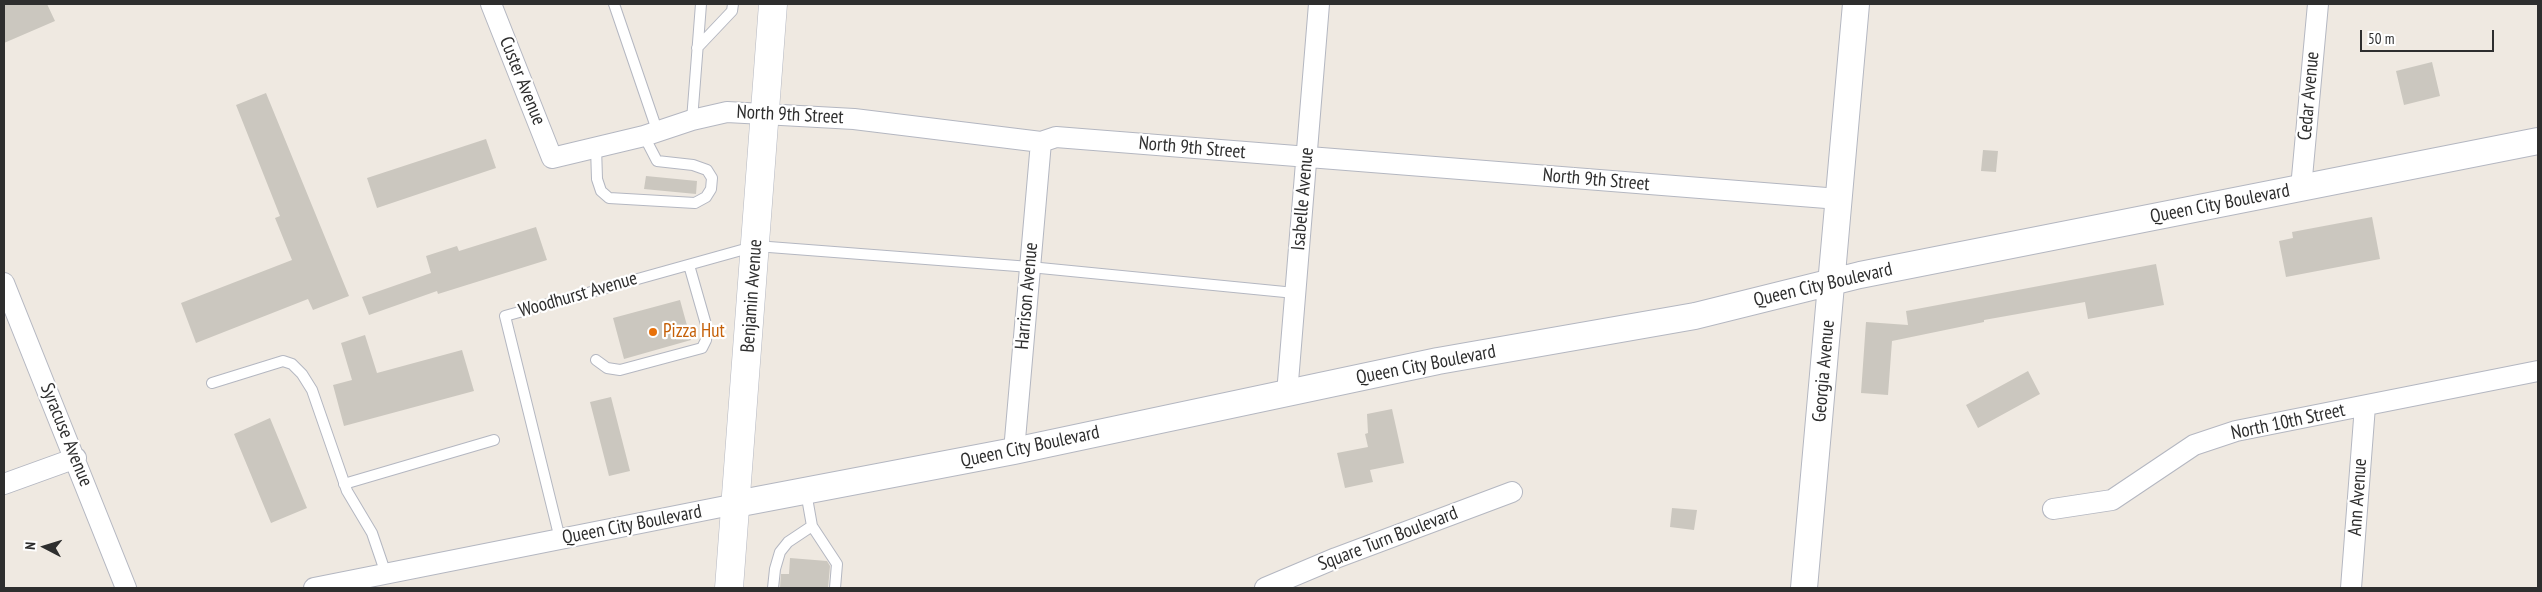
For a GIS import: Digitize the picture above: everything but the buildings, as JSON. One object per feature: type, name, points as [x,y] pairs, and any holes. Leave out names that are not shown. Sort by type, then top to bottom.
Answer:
[{"type":"main road","name":"Benjamin Avenue","points":[[729,588],[773,4]]},
{"type":"street","name":"Custer Avenue","points":[[491,4],[552,158]]},
{"type":"street","name":"Isabelle Avenue","points":[[1287,394],[1319,4]]},
{"type":"street","name":"Georgia Avenue","points":[[1804,588],[1856,4]]},
{"type":"street","name":"Cedar Avenue","points":[[2301,188],[2318,4]]},
{"type":"street","name":"North 9th Street","points":[[552,158],[651,134],[692,120],[727,112],[854,119],[1041,142],[1056,137],[1839,199]]},
{"type":"street","name":"Queen City Boulevard","points":[[314,588],[1014,451],[1438,361],[1695,316],[1832,282],[2538,141]]},
{"type":"street","name":"Harrison Avenue","points":[[1014,451],[1041,142]]},
{"type":"street","name":"Syracuse Avenue","points":[[4,283],[76,458],[126,588]]},
{"type":"street","name":"North 10th Street","points":[[2053,509],[2112,500],[2194,445],[2228,434],[2538,371]]},
{"type":"street","name":"Ann Avenue","points":[[2351,588],[2365,406]]},
{"type":"street","points":[[4,484],[76,458]]},
{"type":"street","name":"Square Turn Boulevard","points":[[1265,588],[1336,558],[1512,492]]},
{"type":"lane","points":[[596,147],[597,180],[601,191],[609,198],[696,203],[706,197],[711,189],[712,178],[707,170],[694,165],[657,161],[614,4]]},
{"type":"lane","points":[[692,120],[701,4]]},
{"type":"lane","points":[[698,48],[732,11],[732,4]]},
{"type":"lane","points":[[756,246],[1030,267],[1295,293]]},
{"type":"lane","name":"Woodhurst Avenue","points":[[560,540],[505,316],[756,246]]},
{"type":"lane","points":[[596,360],[606,368],[620,370],[702,348],[706,340],[707,328],[689,265]]},
{"type":"lane","points":[[212,383],[260,366],[283,361],[292,364],[302,374],[312,390],[344,484],[372,533],[386,574]]},
{"type":"lane","points":[[344,484],[494,440]]},
{"type":"lane","points":[[806,492],[812,526],[837,564],[835,588]]},
{"type":"lane","points":[[773,588],[774,569],[780,552],[788,542],[812,526]]},
{"type":"place","name":"Pizza Hut","points":[[653,332]]}]
